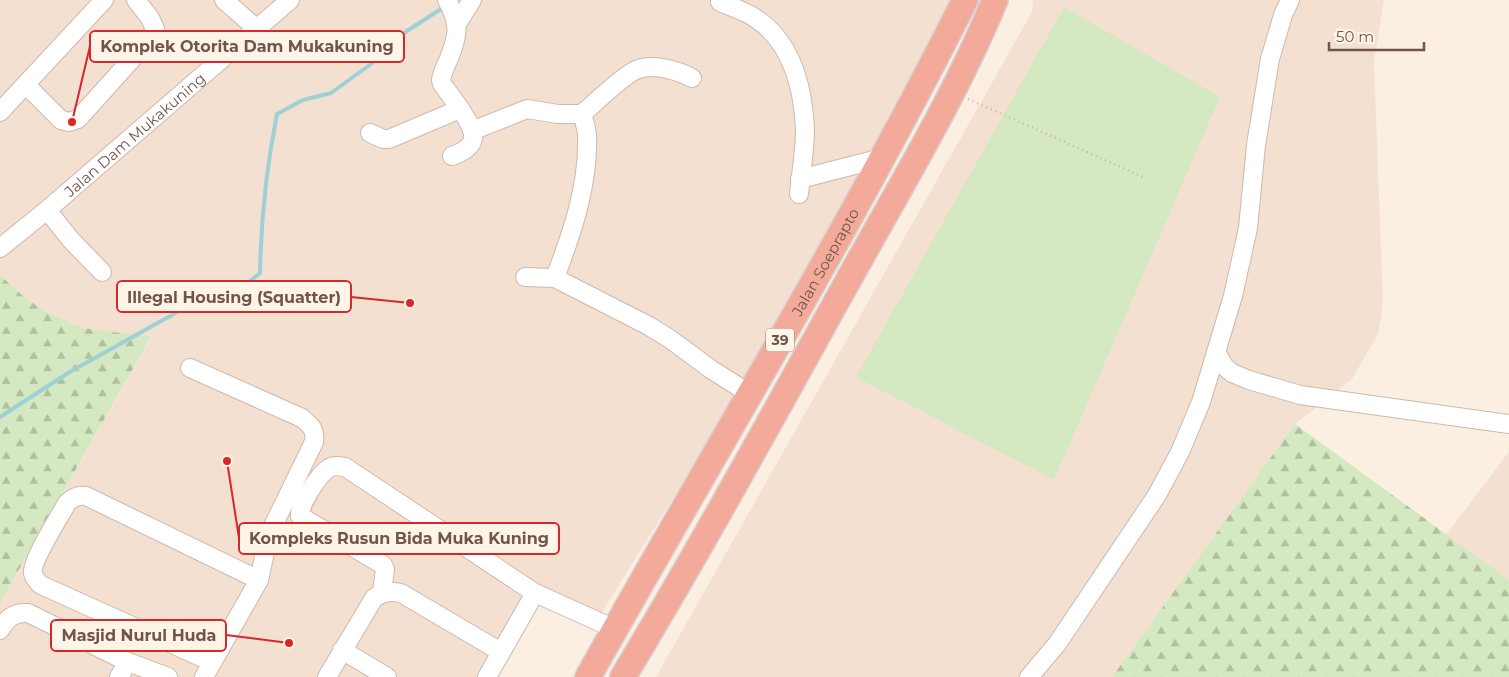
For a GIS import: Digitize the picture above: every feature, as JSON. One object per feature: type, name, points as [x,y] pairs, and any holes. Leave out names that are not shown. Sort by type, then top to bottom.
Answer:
[{"type":"highway","name":"Jalan Soeprapto","points":[[588,677],[881,160],[926,78],[965,0]]},
{"type":"highway","name":"Jalan Soeprapto","points":[[623,677],[725,503],[953,92],[978,43],[995,0]]},
{"type":"street","points":[[0,112],[104,0]]},
{"type":"street","points":[[26,85],[61,120],[69,122],[78,119],[150,39],[155,29],[150,18],[136,0]]},
{"type":"street","points":[[224,0],[257,28]]},
{"type":"street","name":"Jalan Dam Mukakuning","points":[[0,248],[47,210],[290,0]]},
{"type":"street","points":[[452,156],[468,148],[473,140],[472,131],[441,80],[456,39],[453,12],[472,0]]},
{"type":"street","points":[[721,0],[720,2],[755,18],[774,35],[788,55],[802,93],[805,130],[799,186],[874,160],[881,160]]},
{"type":"street","points":[[1029,677],[1057,644],[1157,496],[1180,452],[1201,402],[1233,296],[1248,228],[1256,145],[1270,59],[1283,15],[1290,0]]},
{"type":"street","points":[[472,131],[527,109],[558,114],[582,114],[616,84],[634,70],[640,68],[649,67],[681,72],[692,78]]},
{"type":"street","points":[[370,133],[383,139],[389,139],[460,109]]},
{"type":"street","points":[[555,278],[570,239],[585,171],[588,135],[582,114]]},
{"type":"street","points":[[47,210],[71,240],[102,272]]},
{"type":"street","points":[[525,277],[555,278],[670,339],[712,370],[750,394]]},
{"type":"street","points":[[1216,352],[1224,366],[1232,373],[1300,395],[1509,424]]},
{"type":"street","points":[[190,368],[302,418],[312,427],[315,434],[314,442],[274,524],[267,543],[259,580],[208,670],[42,586],[35,579],[32,571],[38,556],[67,503],[78,495],[86,496],[259,580]]},
{"type":"street","points":[[382,592],[385,574],[383,565],[300,516],[300,510],[317,480],[330,467],[344,467],[535,593],[615,629]]},
{"type":"street","points":[[327,677],[374,598],[382,592],[392,591],[401,593],[501,652]]},
{"type":"street","points":[[487,677],[535,593]]},
{"type":"street","points":[[0,630],[10,616],[20,612],[28,613],[124,669],[168,677]]},
{"type":"street","points":[[342,650],[387,677]]},
{"type":"path","points":[[953,92],[1143,177]]},
{"type":"shaded area","points":[[0,0],[951,0],[930,48],[727,412],[600,615],[540,585],[489,677],[0,677],[0,603],[151,338],[83,328],[43,310],[24,297],[0,275]]},
{"type":"shaded area","points":[[1033,0],[1384,0],[1374,62],[1383,303],[1378,334],[1352,379],[1295,424],[1112,677],[656,677],[1032,12]]},
{"type":"shaded area","points":[[1509,452],[1509,580],[1446,535]]},
{"type":"green space","points":[[1064,7],[1220,97],[1054,480],[856,377]]},
{"type":"green space","points":[[0,275],[24,297],[43,310],[83,328],[151,337],[0,603]]},
{"type":"green space","points":[[1295,424],[1509,580],[1509,677],[1112,677]]},
{"type":"waterway","points":[[0,417],[68,373],[197,301],[228,299],[260,273],[265,193],[277,114],[303,100],[331,93],[371,64],[407,31],[444,7]]},
{"type":"place","name":"Komplek Otorita Dam Mukakuning","points":[[72,122]]},
{"type":"place","name":"Illegal Housing (Squatter)","points":[[410,303]]},
{"type":"place","name":"Kompleks Rusun Bida Muka Kuning","points":[[227,461]]},
{"type":"place","name":"Masjid Nurul Huda","points":[[289,643]]}]
